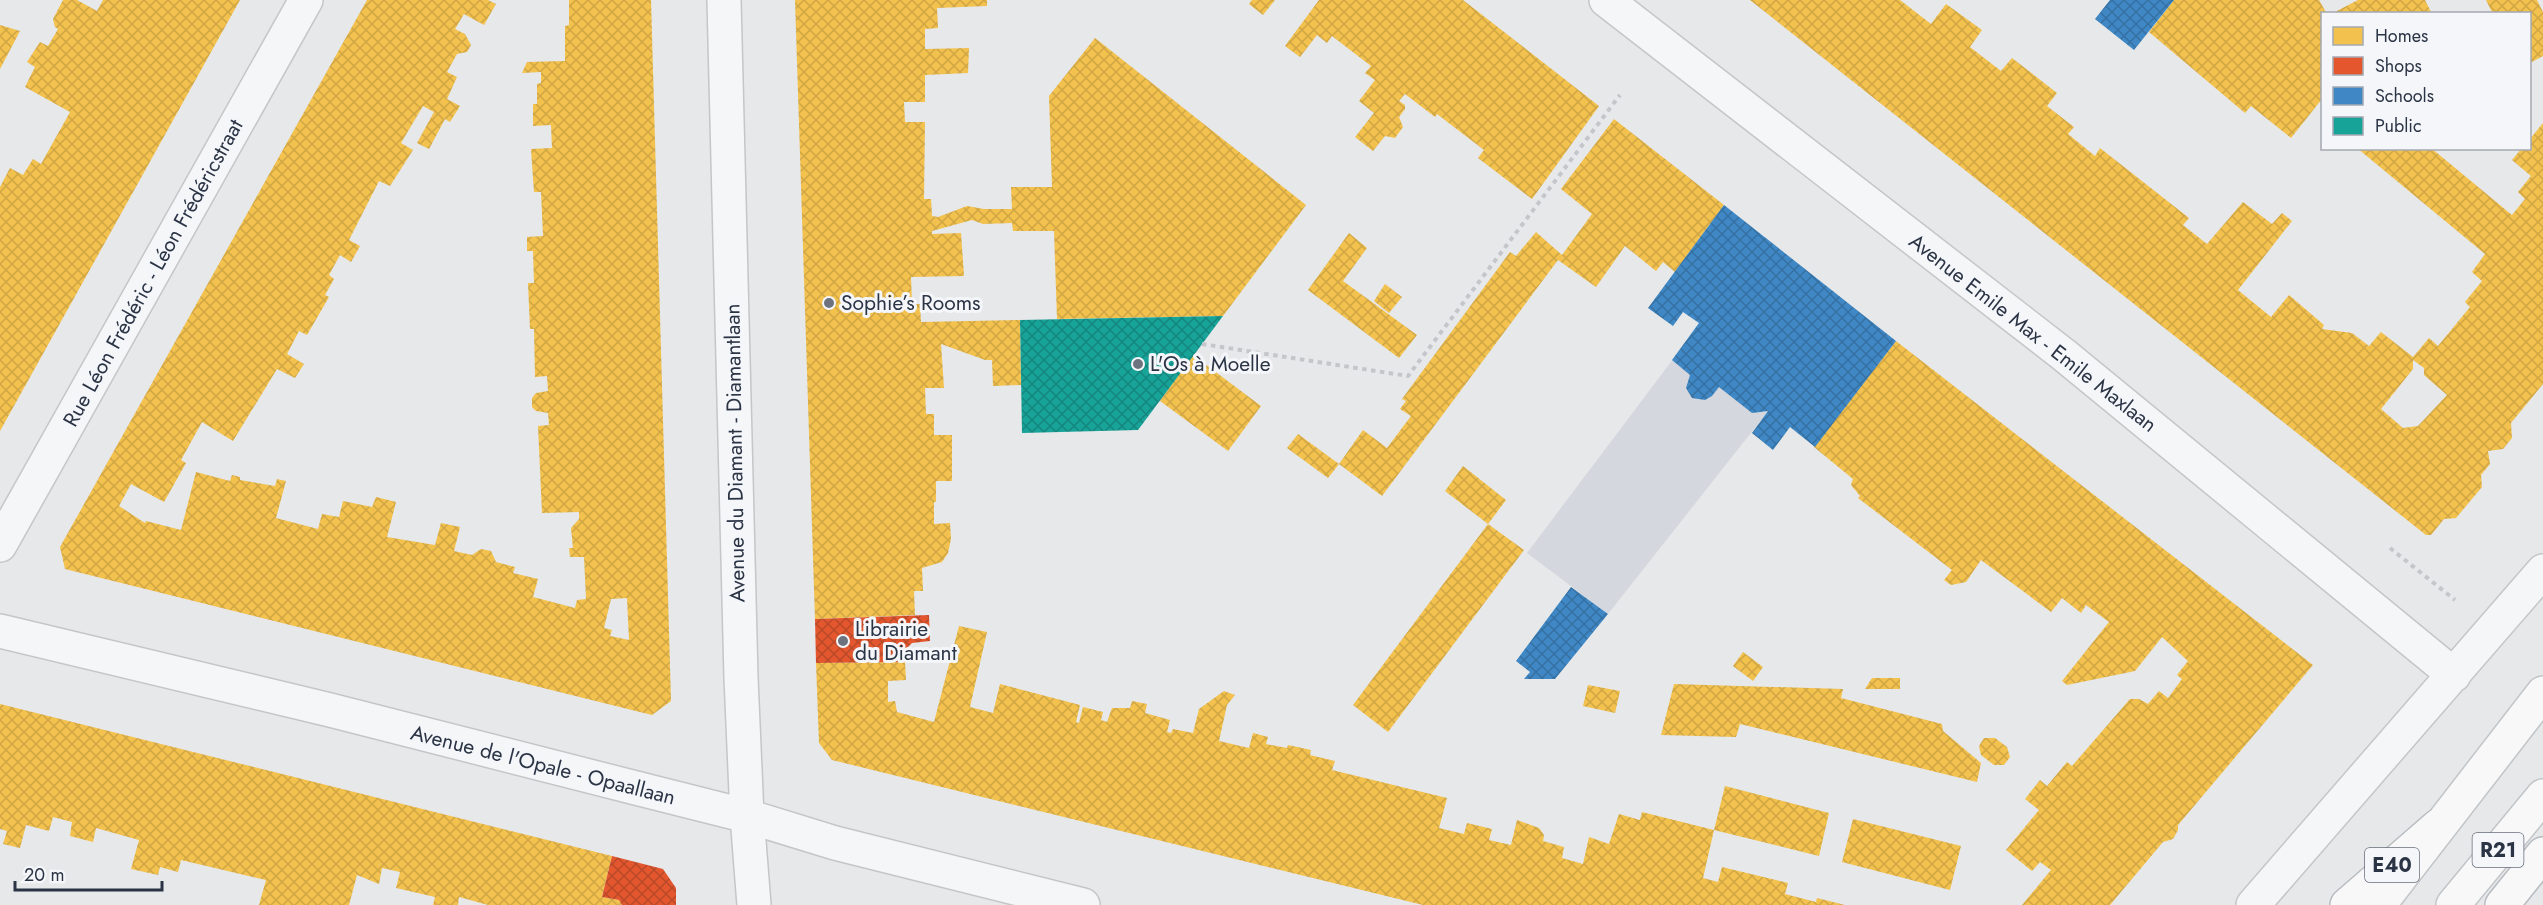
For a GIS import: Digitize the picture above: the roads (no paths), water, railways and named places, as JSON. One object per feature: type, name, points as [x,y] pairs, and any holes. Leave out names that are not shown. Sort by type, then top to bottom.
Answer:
[{"type":"main road","points":[[2379,905],[2543,693]]},
{"type":"main road","name":"R21","points":[[2453,905],[2543,796]]},
{"type":"main road","name":"E40","points":[[2347,905],[2438,826]]},
{"type":"main road","points":[[2502,905],[2543,854]]},
{"type":"street","name":"Rue Léon Frédéric - Léon Frédéricstraat","points":[[0,545],[306,0]]},
{"type":"street","name":"Avenue du Diamant - Diamantlaan","points":[[724,0],[741,678],[747,816],[754,905]]},
{"type":"street","name":"Avenue Emile Max - Emile Maxlaan","points":[[1606,0],[2064,355],[2454,675]]},
{"type":"street","points":[[2253,905],[2543,571]]},
{"type":"street","name":"Avenue de l'Opale - Opaallaan","points":[[0,631],[330,710],[747,816],[835,843],[1083,905]]},
{"type":"place","name":"Sophie’s Rooms","points":[[829,303]]},
{"type":"place","name":"L'Os à Moelle","points":[[1138,364]]},
{"type":"place","name":"Librairie du Diamant","points":[[843,641]]}]
